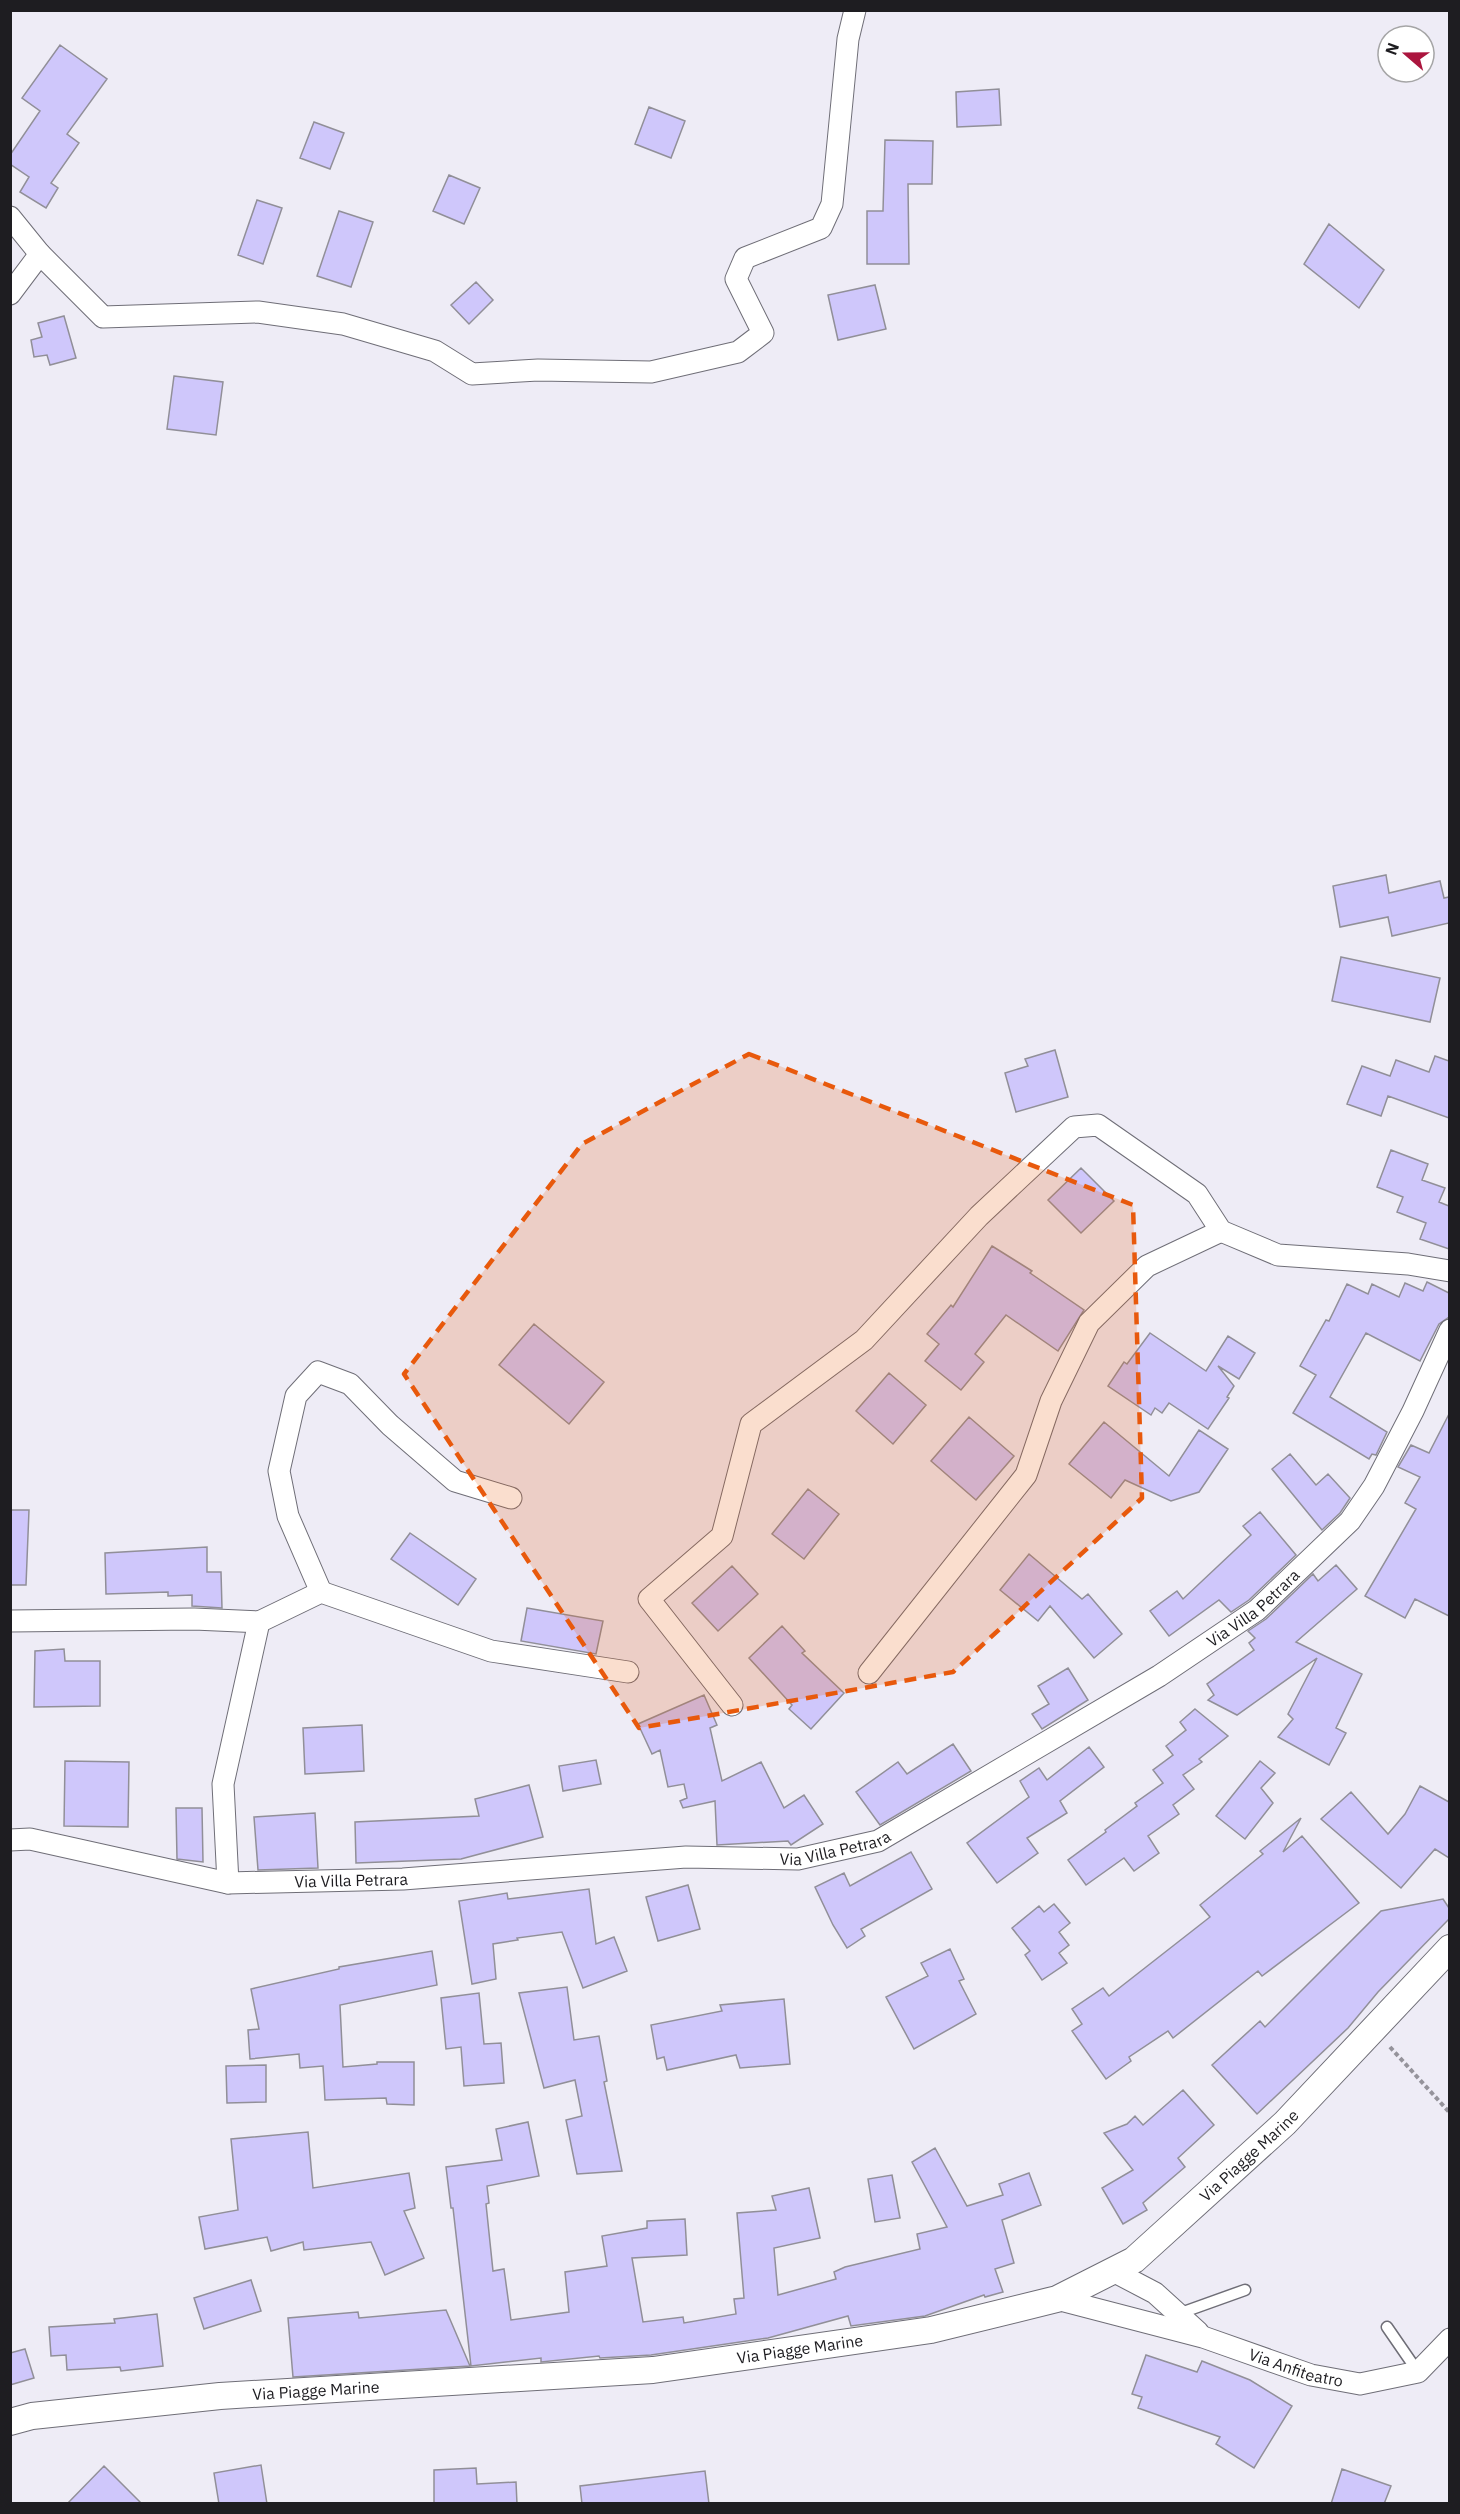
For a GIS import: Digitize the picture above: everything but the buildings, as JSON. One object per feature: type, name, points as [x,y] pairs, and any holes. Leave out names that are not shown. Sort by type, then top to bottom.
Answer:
[{"type":"street","points":[[10,217],[40,254],[103,317],[258,312],[343,324],[435,351],[472,374],[538,370],[651,372],[738,352],[763,333],[736,279],[745,258],[821,228],[832,204],[848,39],[855,10]]},
{"type":"street","points":[[10,294],[40,254]]},
{"type":"street","points":[[732,1705],[649,1599],[722,1536],[751,1424],[864,1340],[979,1215],[1074,1127],[1098,1125],[1197,1194],[1221,1231],[1278,1255],[1408,1264],[1449,1271]]},
{"type":"street","points":[[869,1673],[1026,1474],[1051,1401],[1089,1323],[1147,1266],[1221,1231]]},
{"type":"street","name":"Via Villa Petrara","points":[[10,1840],[30,1839],[228,1883],[403,1879],[686,1857],[798,1859],[878,1841],[1159,1676],[1257,1610],[1350,1521],[1374,1486],[1413,1412],[1449,1330]]},
{"type":"street","points":[[321,1592],[288,1516],[279,1471],[296,1396],[318,1372],[351,1384],[390,1425],[455,1481],[512,1498]]},
{"type":"street","points":[[10,1621],[194,1619],[259,1622],[321,1592],[491,1652],[628,1672]]},
{"type":"street","points":[[228,1883],[223,1784],[259,1622]]},
{"type":"street","name":"Via Piagge Marine","points":[[10,2422],[32,2416],[220,2396],[653,2370],[931,2330],[1057,2299],[1134,2260],[1285,2123],[1449,1948]]},
{"type":"street","name":"Via Anfiteatro","points":[[1113,2271],[1155,2293],[1203,2337]]},
{"type":"street","name":"Via Anfiteatro","points":[[1057,2299],[1203,2337],[1311,2375],[1360,2384],[1418,2372]]},
{"type":"street","points":[[1418,2372],[1449,2339]]},
{"type":"lane","points":[[1178,2314],[1245,2290]]},
{"type":"lane","points":[[1387,2327],[1418,2372]]},
{"type":"path","points":[[1374,2029],[1449,2113]]},
{"type":"highlighted area","points":[[749,1054],[1133,1205],[1142,1498],[953,1672],[639,1728],[404,1374],[582,1144]]}]
